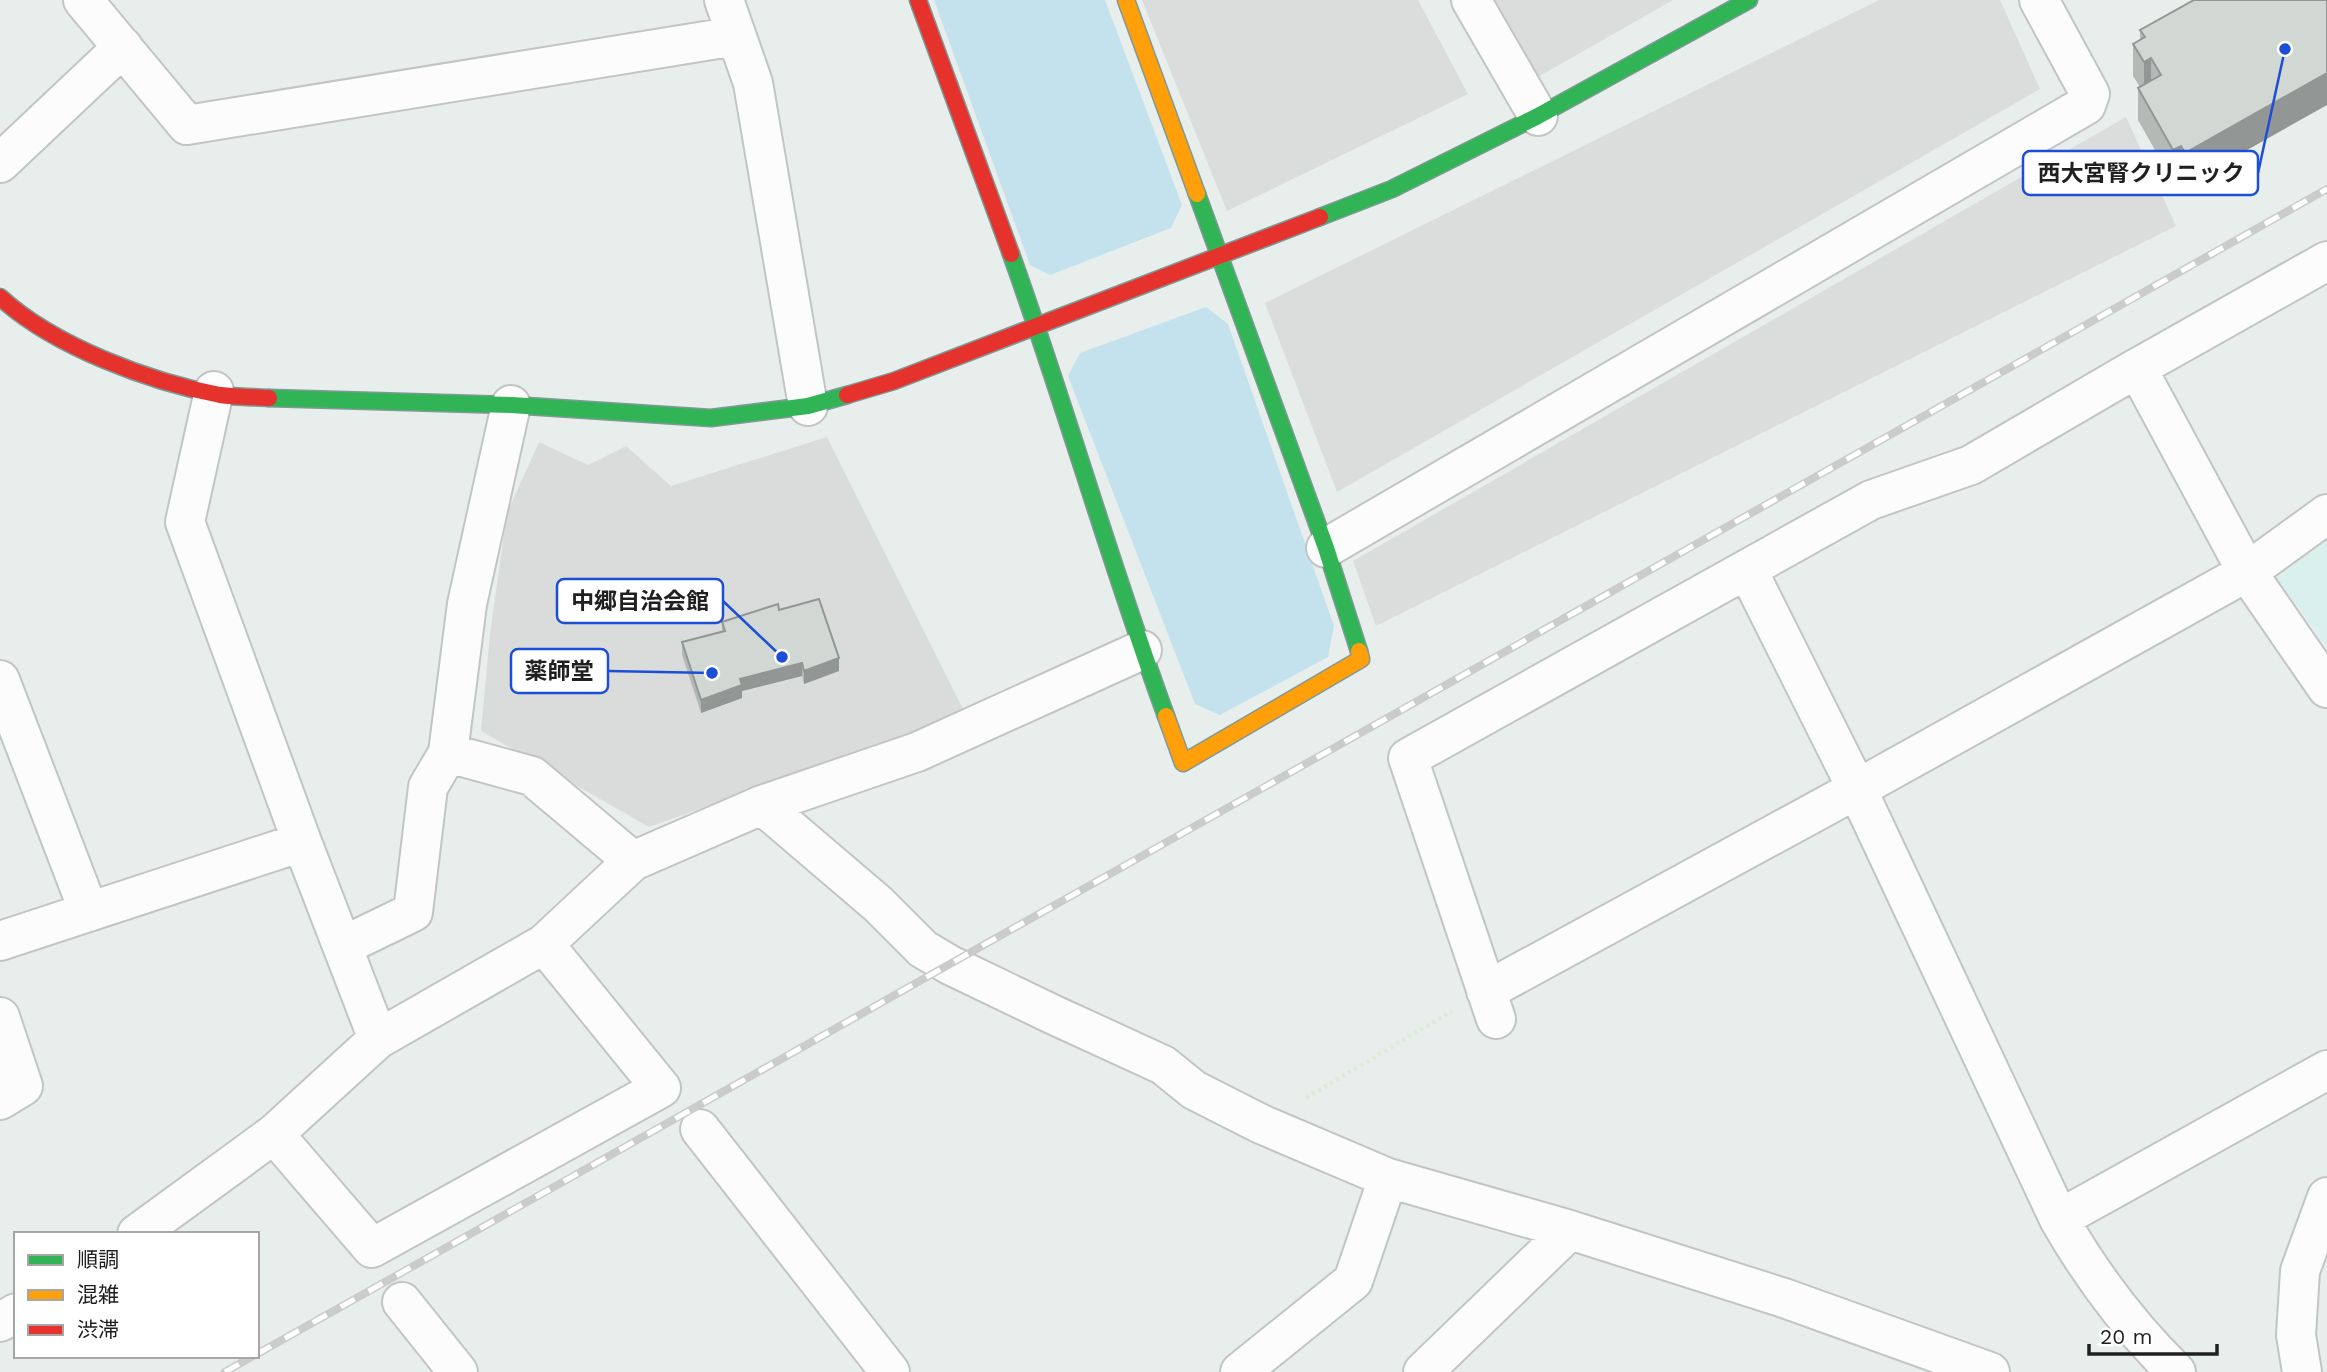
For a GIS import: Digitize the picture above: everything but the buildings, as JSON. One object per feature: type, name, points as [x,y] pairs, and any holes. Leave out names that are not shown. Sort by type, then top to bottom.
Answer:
[{"type":"street","points":[[83,0],[187,125],[736,36]]},
{"type":"street","points":[[723,0],[753,83],[808,406]]},
{"type":"street","points":[[918,0],[1037,326],[1142,650],[1184,763],[1362,659],[1326,548],[1126,0]]},
{"type":"street","points":[[1471,0],[1538,116]]},
{"type":"street","points":[[0,297],[12,308],[83,351],[158,380],[222,395],[324,401],[511,405],[711,418],[808,406],[894,381],[1392,189],[1538,116],[1749,0]]},
{"type":"street","points":[[1326,548],[2086,105],[2090,94],[2039,0]]},
{"type":"street","points":[[0,163],[123,47]]},
{"type":"street","points":[[2327,261],[1971,465],[1871,500],[1408,758],[1491,1005],[1857,789],[2247,572],[2327,514]]},
{"type":"street","points":[[2137,368],[2247,572],[2327,688]]},
{"type":"street","points":[[214,391],[185,522],[302,842],[378,1039]]},
{"type":"street","points":[[343,946],[413,912],[428,788],[448,753],[467,604],[511,405]]},
{"type":"street","points":[[1747,569],[1857,789],[2059,1219],[2080,1255],[2145,1342],[2176,1372]]},
{"type":"street","points":[[140,1232],[274,1134],[378,1039],[544,944],[633,861],[762,805],[917,752],[1142,650]]},
{"type":"street","points":[[0,680],[89,912]]},
{"type":"street","points":[[448,753],[532,776],[633,861]]},
{"type":"street","points":[[762,805],[878,904],[923,949],[1031,1004],[1163,1065],[1194,1090],[1261,1124],[1388,1178],[1570,1230],[1784,1298],[1990,1372]]},
{"type":"street","points":[[0,941],[302,842]]},
{"type":"street","points":[[274,1134],[372,1248],[661,1088],[544,944]]},
{"type":"street","points":[[0,1017],[23,1086],[0,1100]]},
{"type":"street","points":[[2059,1219],[2327,1069]]},
{"type":"street","points":[[700,1129],[890,1372]]},
{"type":"street","points":[[1240,1372],[1353,1281],[1388,1178]]},
{"type":"street","points":[[2302,1372],[2296,1335],[2300,1271],[2327,1197]]},
{"type":"street","points":[[1423,1372],[1570,1230]]},
{"type":"street","points":[[402,1302],[458,1372]]},
{"type":"path","points":[[1261,1124],[1491,1005]]},
{"type":"shaded area","points":[[934,0],[1105,0],[1182,205],[1171,228],[1050,275],[1030,265]]},
{"type":"shaded area","points":[[1142,0],[1418,0],[1468,94],[1227,211]]},
{"type":"shaded area","points":[[1490,0],[1673,0],[1538,77]]},
{"type":"shaded area","points":[[1879,0],[2000,0],[2040,89],[1337,492],[1265,303]]},
{"type":"shaded area","points":[[2126,117],[2176,226],[1376,626],[1353,561]]},
{"type":"shaded area","points":[[1206,307],[1228,324],[1334,626],[1328,657],[1220,715],[1195,704],[1068,376],[1080,353]]},
{"type":"shaded area","points":[[827,437],[964,711],[882,744],[649,827],[481,731],[490,634],[507,513],[539,442],[588,465],[626,446],[671,486]]},
{"type":"shaded area","points":[[2327,531],[2327,646],[2276,578],[2298,552]]},
{"type":"railway","points":[[259,1353],[2327,189]]},
{"type":"railway","points":[[225,1372],[250,1358]]},
{"type":"traffic: fast","points":[[1320,217],[1392,189],[1538,116],[1749,0]]},
{"type":"traffic: fast","points":[[1197,194],[1326,548],[1359,651]]},
{"type":"traffic: fast","points":[[1011,254],[1166,716]]},
{"type":"traffic: fast","points":[[269,398],[511,405],[711,418],[808,406],[847,395]]},
{"type":"traffic: slow","points":[[1126,0],[1197,194]]},
{"type":"traffic: slow","points":[[1166,716],[1183,763],[1361,659],[1359,651]]},
{"type":"traffic: jam","points":[[918,0],[1011,254]]},
{"type":"traffic: jam","points":[[847,395],[894,381],[1320,217]]},
{"type":"traffic: jam","points":[[0,297],[47,331],[104,360],[193,389],[220,395],[269,398]]},
{"type":"place","name":"西大宮腎クリニック","points":[[2285,49]]},
{"type":"place","name":"中郷自治会館","points":[[782,657]]},
{"type":"place","name":"薬師堂","points":[[712,673]]}]
